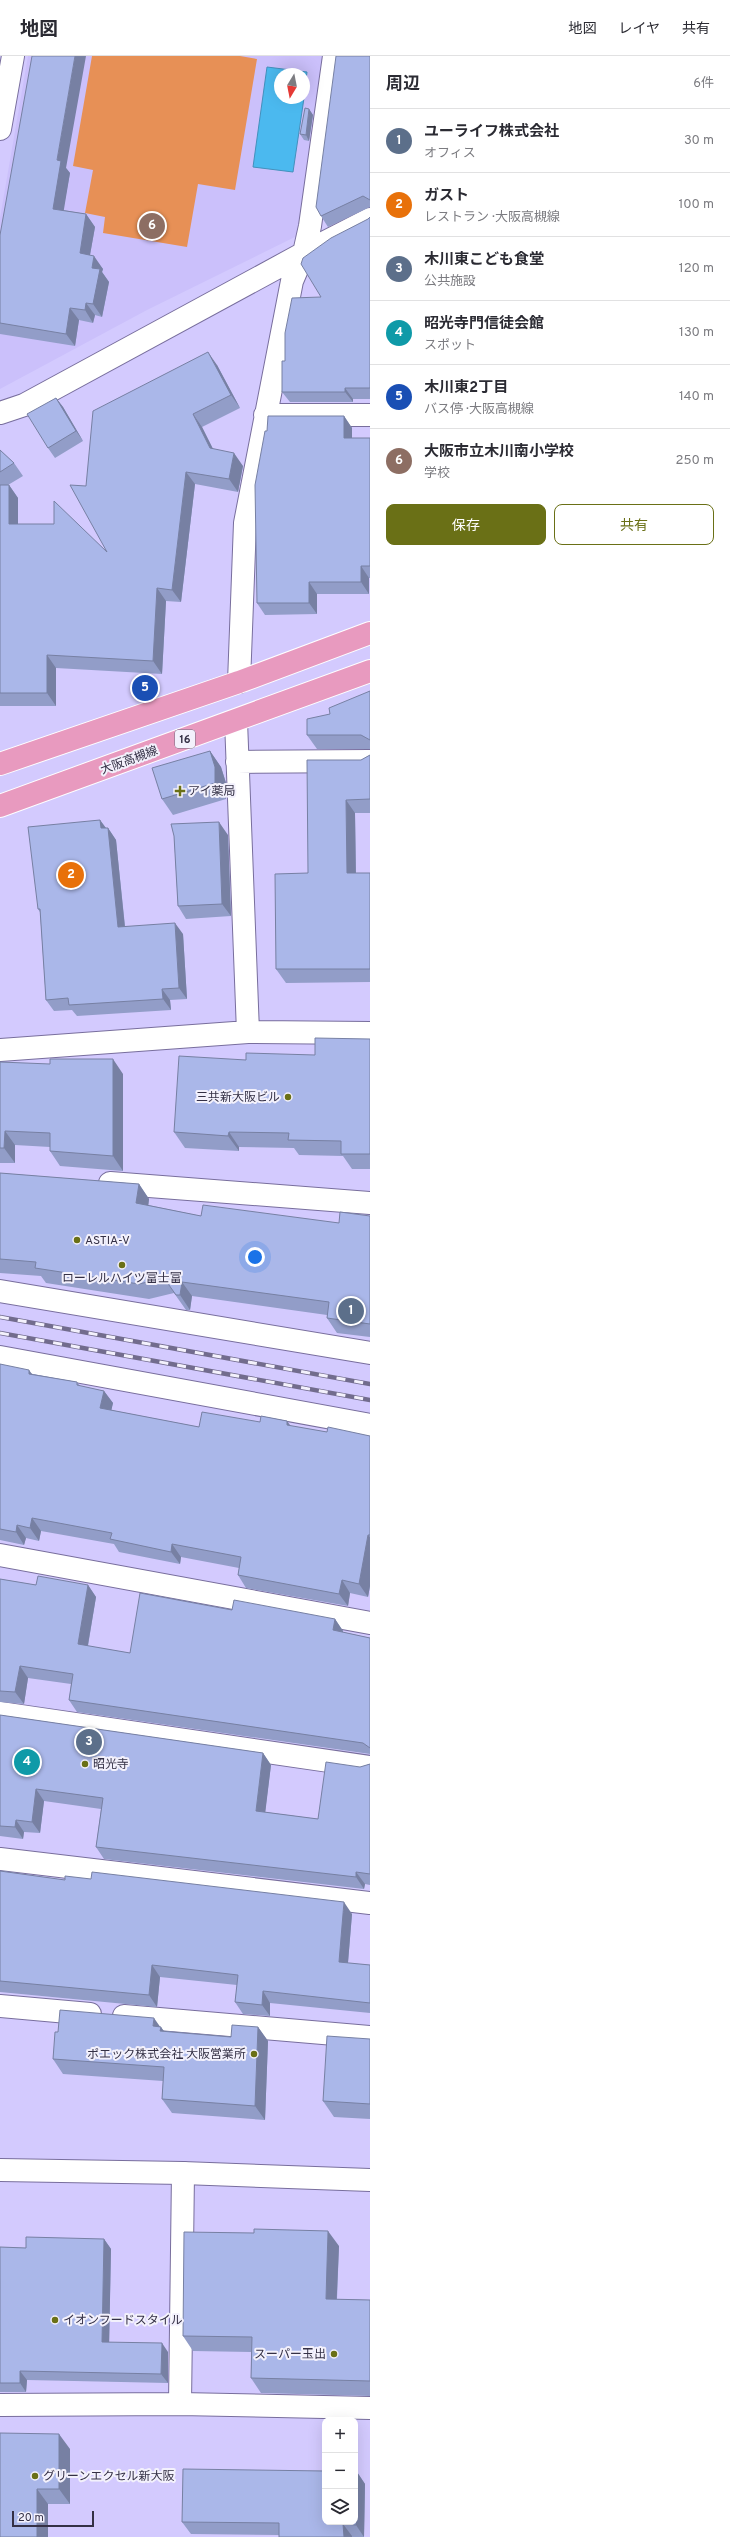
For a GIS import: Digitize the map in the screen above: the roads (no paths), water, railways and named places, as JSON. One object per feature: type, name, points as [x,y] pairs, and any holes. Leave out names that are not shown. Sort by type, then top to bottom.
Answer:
[{"type":"main road","points":[[0,764],[239,682],[370,633]]},
{"type":"main road","name":"大阪高槻線","points":[[0,806],[236,721],[370,670]]},
{"type":"street","points":[[239,682],[245,523],[292,282],[304,252],[310,226],[334,56]]},
{"type":"street","points":[[0,129],[8,57]]},
{"type":"street","points":[[0,412],[24,405],[304,252],[370,219]]},
{"type":"street","points":[[265,415],[370,415]]},
{"type":"street","points":[[236,721],[248,1032]]},
{"type":"street","points":[[237,762],[370,761]]},
{"type":"street","points":[[0,1050],[248,1032],[370,1033]]},
{"type":"street","points":[[87,1181],[370,1203]]},
{"type":"street","points":[[0,1291],[370,1354]]},
{"type":"street","points":[[0,1357],[370,1425]]},
{"type":"street","points":[[0,1555],[370,1623]]},
{"type":"street","points":[[0,1712],[370,1767]]},
{"type":"street","points":[[0,1859],[370,1903]]},
{"type":"street","points":[[0,2006],[370,2037]]},
{"type":"street","points":[[0,2170],[183,2173],[370,2180]]},
{"type":"street","points":[[180,2404],[183,2173]]},
{"type":"street","points":[[0,2405],[180,2404],[370,2408]]},
{"type":"water","points":[[267,67],[275,68],[274,104],[303,104],[293,172],[253,167]]},
{"type":"railway","points":[[0,1317],[370,1384]]},
{"type":"railway","points":[[0,1333],[370,1400]]},
{"type":"place","name":"大阪市立木川南小学校","points":[[152,226]]},
{"type":"place","name":"木川東2丁目","points":[[145,688]]},
{"type":"place","name":"アイ薬局","points":[[180,791]]},
{"type":"place","name":"ガスト","points":[[71,875]]},
{"type":"place","name":"三共新大阪ビル","points":[[288,1097]]},
{"type":"place","name":"ASTIA-V","points":[[77,1240]]},
{"type":"place","name":"ローレルハイツ富士富","points":[[122,1265]]},
{"type":"place","name":"ユーライフ株式会社","points":[[351,1311]]},
{"type":"place","name":"木川東こども食堂","points":[[89,1742]]},
{"type":"place","name":"昭光寺門信徒会館","points":[[27,1762]]},
{"type":"place","name":"昭光寺","points":[[85,1764]]},
{"type":"place","name":"ポエック株式会社 大阪営業所","points":[[254,2054]]},
{"type":"place","name":"イオンフードスタイル","points":[[55,2320]]},
{"type":"place","name":"スーパー玉出","points":[[334,2354]]},
{"type":"place","name":"グリーンエクセル新大阪","points":[[35,2476]]}]
